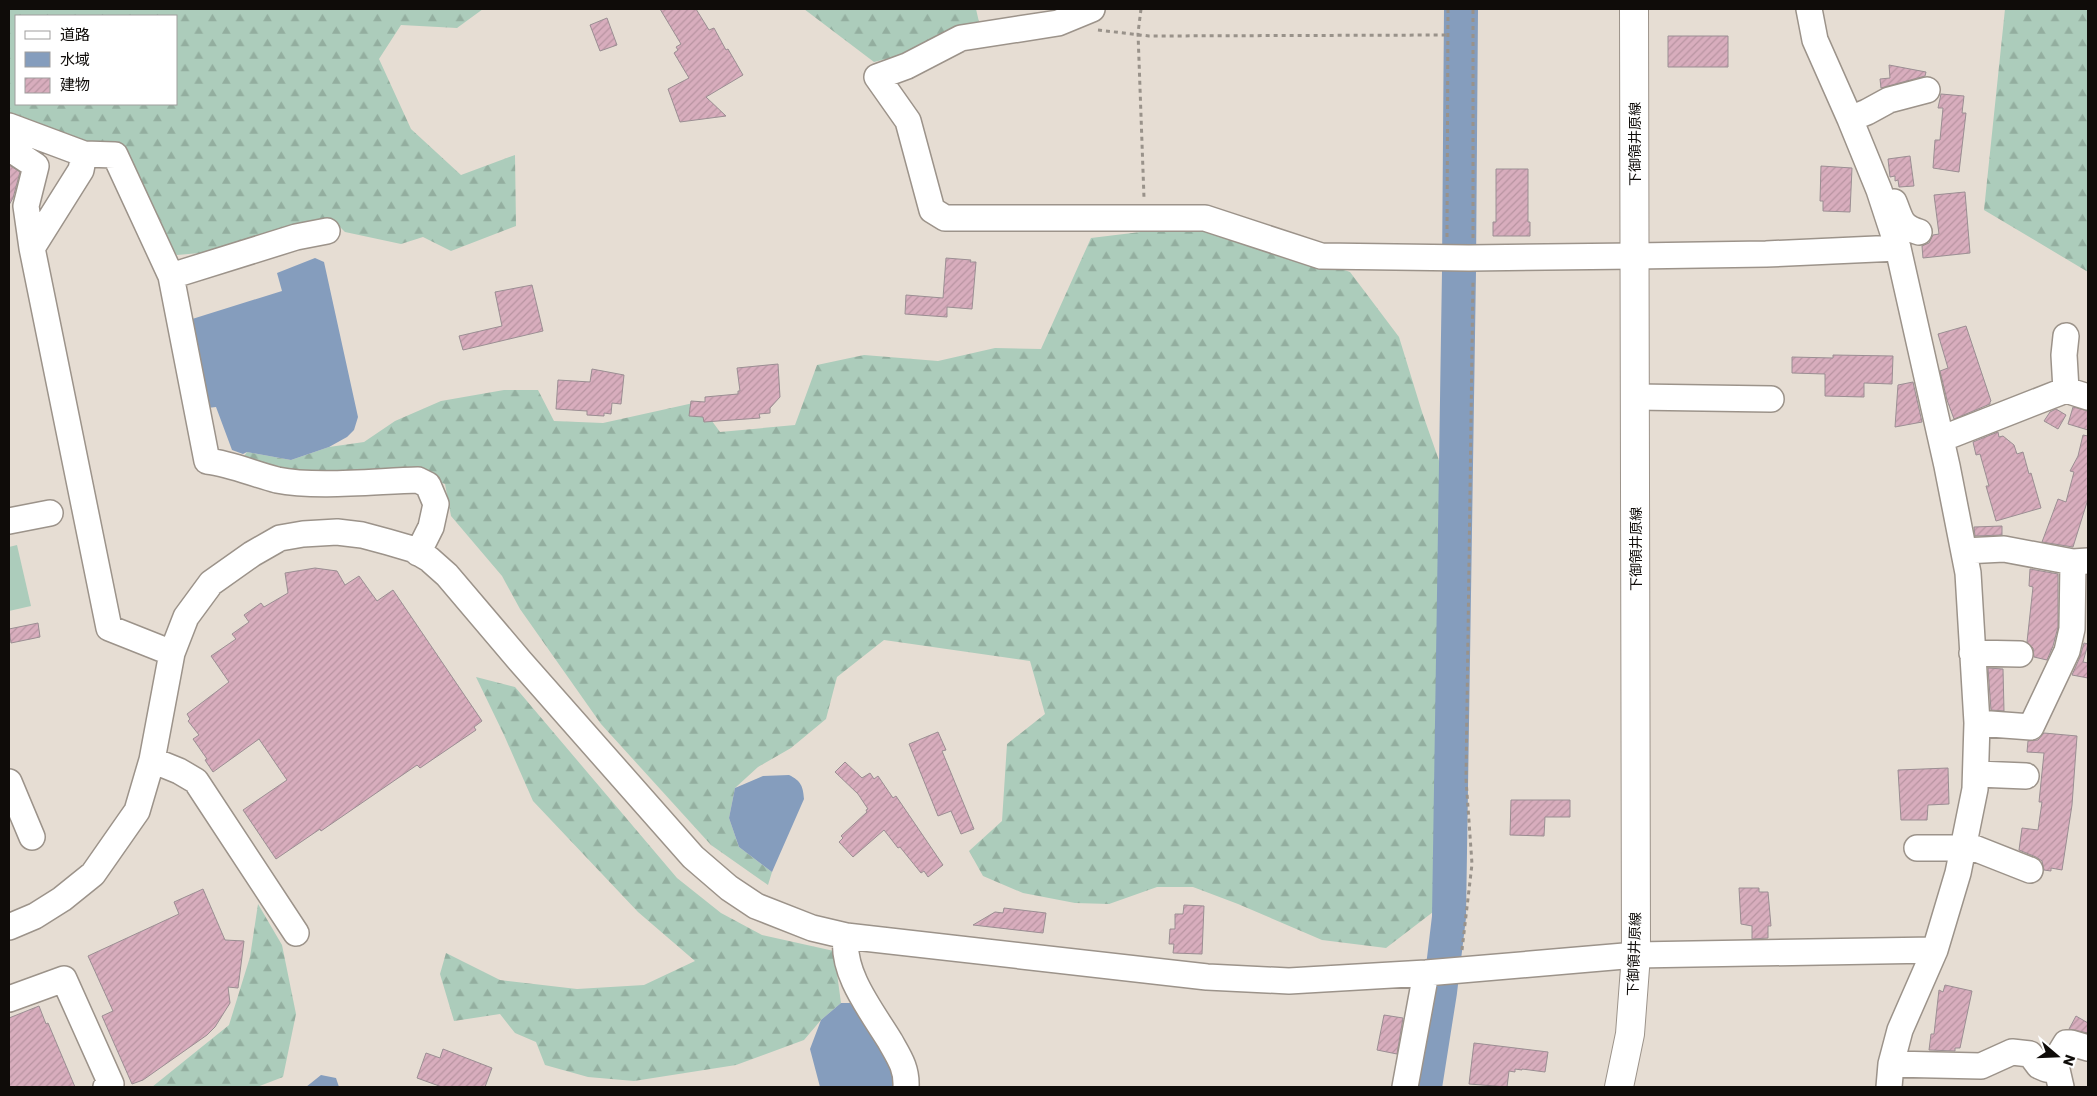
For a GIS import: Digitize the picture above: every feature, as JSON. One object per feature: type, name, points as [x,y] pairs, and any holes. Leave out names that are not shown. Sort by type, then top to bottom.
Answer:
[{"type":"main road","name":"下御領井原線","points":[[1619,1087],[1630,1034],[1636,955],[1634,9]]},
{"type":"street","points":[[1092,9],[1058,24],[961,38],[907,66],[877,76],[908,120],[932,210],[945,218],[1144,216],[1205,218],[1321,256],[1460,258],[1635,256],[1766,254],[1898,248]]},
{"type":"street","points":[[1809,9],[1814,40],[1850,119],[1879,190],[1898,248],[1941,439],[1968,573],[1977,723],[1976,789],[1958,873],[1935,950],[1900,1030],[1890,1076],[1981,1066],[2012,1052],[2030,1054],[2039,1066],[2046,1069],[2056,1061],[2066,1044],[2071,1043],[2088,1048]]},
{"type":"street","points":[[1850,119],[1889,100],[1928,90]]},
{"type":"street","points":[[9,126],[84,154],[115,155],[171,276],[207,460],[224,463],[278,480],[320,483],[418,480],[428,485],[436,504],[431,527],[418,553]]},
{"type":"street","points":[[9,148],[36,166],[17,209],[32,248],[109,628],[172,654]]},
{"type":"street","points":[[32,248],[81,170],[84,154]]},
{"type":"street","points":[[1879,190],[1888,191],[1891,195],[1903,224],[1919,232]]},
{"type":"street","points":[[171,276],[296,237],[327,231]]},
{"type":"street","points":[[1941,439],[2077,394],[2064,355],[2066,336]]},
{"type":"street","points":[[1636,397],[1772,399]]},
{"type":"street","points":[[9,521],[50,513]]},
{"type":"street","points":[[9,927],[35,916],[56,903],[93,874],[137,811],[152,760],[172,654],[186,617],[211,583],[252,554],[280,538],[303,534],[337,532],[362,535],[396,544],[429,559],[447,575],[532,675],[693,857],[729,888],[756,906],[812,928],[846,936],[1207,977],[1289,981],[1432,972],[1636,955],[1935,950]]},
{"type":"street","points":[[1964,551],[2004,549],[2080,562],[2072,630],[2067,651],[2031,727],[1977,723]]},
{"type":"street","points":[[1972,653],[2020,654]]},
{"type":"street","points":[[152,760],[180,771],[196,781],[296,933]]},
{"type":"street","points":[[1977,774],[2026,776]]},
{"type":"street","points":[[9,782],[32,837]]},
{"type":"street","points":[[1917,848],[1964,846],[2030,870]]},
{"type":"street","points":[[846,936],[844,950],[852,974],[864,1000],[905,1066],[906,1087]]},
{"type":"street","points":[[1405,1087],[1432,972]]},
{"type":"street","points":[[9,999],[64,979],[111,1084],[106,1087]]},
{"type":"street","points":[[2056,1061],[2061,1087]]},
{"type":"path","points":[[1141,9],[1138,33],[1144,216]]},
{"type":"path","points":[[1448,9],[1460,258],[1466,779],[1472,864],[1463,937],[1464,969]]},
{"type":"path","points":[[1460,258],[1474,9]]},
{"type":"path","points":[[1058,24],[1069,28],[1138,33],[1150,36],[1448,36]]},
{"type":"green space","points":[[9,9],[483,9],[457,28],[401,25],[379,59],[411,129],[461,175],[515,155],[516,226],[451,251],[423,237],[401,244],[345,232],[334,221],[212,252],[177,255],[158,239],[161,221],[144,205],[116,152],[9,123]]},
{"type":"green space","points":[[804,9],[976,9],[979,22],[914,52],[874,62]]},
{"type":"green space","points":[[2005,9],[2088,9],[2088,272],[1984,210]]},
{"type":"green space","points":[[1229,228],[1350,272],[1399,337],[1442,469],[1449,654],[1445,891],[1433,912],[1386,948],[1322,940],[1193,887],[1157,887],[1109,904],[1075,903],[1023,893],[983,876],[969,851],[1002,821],[1007,744],[1045,714],[1030,661],[884,640],[837,677],[826,719],[791,748],[758,767],[735,788],[729,818],[739,847],[772,872],[768,885],[711,845],[601,724],[520,609],[502,576],[451,516],[445,484],[415,473],[319,479],[240,462],[247,452],[291,460],[329,447],[364,442],[395,421],[441,401],[504,390],[538,390],[554,421],[603,423],[698,402],[720,432],[795,425],[817,365],[864,355],[938,361],[995,348],[1041,349],[1091,238],[1165,229]]},
{"type":"green space","points":[[17,545],[31,606],[9,611],[9,547]]},
{"type":"green space","points":[[476,677],[515,687],[677,878],[721,913],[762,935],[834,951],[841,1003],[821,1020],[804,1040],[736,1065],[634,1081],[588,1077],[545,1065],[536,1042],[515,1033],[500,1014],[454,1021],[440,974],[446,953],[500,980],[577,989],[644,985],[695,961],[638,912],[533,801]]},
{"type":"green space","points":[[258,904],[282,945],[296,1014],[283,1077],[257,1087],[152,1087],[229,1025],[250,957]]},
{"type":"water","points":[[315,258],[324,262],[358,417],[354,430],[347,437],[329,447],[291,460],[247,452],[243,454],[232,450],[216,407],[207,408],[189,320],[282,291],[277,273]]},
{"type":"water","points":[[789,775],[801,784],[804,799],[772,872],[739,847],[729,818],[735,788],[763,776]]},
{"type":"water","points":[[841,1003],[850,1003],[879,1043],[890,1066],[893,1087],[820,1087],[810,1049],[821,1020]]},
{"type":"water","points":[[321,1075],[336,1078],[339,1087],[306,1087]]},
{"type":"building","points":[[660,9],[696,9],[709,30],[714,28],[726,50],[728,49],[743,75],[706,97],[726,116],[680,122],[668,89],[689,78],[674,53],[678,50],[676,47],[681,44]]},
{"type":"building","points":[[607,18],[617,45],[600,51],[590,25]]},
{"type":"building","points":[[1668,36],[1728,36],[1728,67],[1668,67]]},
{"type":"building","points":[[1889,65],[1926,72],[1925,76],[1881,88],[1880,79],[1890,78]]},
{"type":"building","points":[[1941,94],[1964,96],[1962,113],[1966,113],[1959,172],[1933,168],[1935,140],[1940,140],[1943,108],[1938,108]]},
{"type":"building","points":[[1910,156],[1914,186],[1899,187],[1898,180],[1895,181],[1895,176],[1890,177],[1888,159]]},
{"type":"building","points":[[9,165],[20,172],[13,198],[9,205]]},
{"type":"building","points":[[1821,166],[1852,168],[1850,212],[1823,211],[1823,201],[1820,201]]},
{"type":"building","points":[[1496,169],[1528,169],[1528,222],[1530,222],[1530,236],[1493,236],[1493,222],[1496,222]]},
{"type":"building","points":[[1965,192],[1970,253],[1923,258],[1922,246],[1929,243],[1933,235],[1939,234],[1934,195]]},
{"type":"building","points":[[946,258],[976,262],[972,309],[947,307],[947,317],[905,314],[906,295],[943,298]]},
{"type":"building","points":[[532,285],[543,331],[463,350],[459,336],[502,326],[495,292]]},
{"type":"building","points":[[1966,326],[1991,401],[1990,404],[1954,419],[1940,371],[1948,368],[1938,334]]},
{"type":"building","points":[[1833,355],[1893,356],[1892,384],[1864,383],[1864,397],[1825,396],[1825,374],[1792,373],[1792,357],[1833,358]]},
{"type":"building","points":[[778,364],[780,397],[770,408],[770,413],[759,414],[760,418],[704,422],[703,417],[689,416],[691,401],[705,402],[705,397],[738,394],[738,391],[740,391],[737,368]]},
{"type":"building","points":[[592,369],[624,375],[621,404],[612,403],[611,414],[604,413],[604,416],[587,415],[587,411],[556,409],[558,380],[590,382]]},
{"type":"building","points":[[1913,382],[1922,422],[1895,427],[1898,385]]},
{"type":"building","points":[[2073,407],[2088,411],[2088,430],[2068,424]]},
{"type":"building","points":[[2056,409],[2066,415],[2058,429],[2044,421],[2050,412]]},
{"type":"building","points":[[1998,432],[1999,437],[2003,436],[2014,445],[2017,454],[2023,452],[2041,508],[1996,521],[1986,486],[1989,486],[1980,454],[1976,455],[1973,442]]},
{"type":"building","points":[[2083,435],[2088,436],[2088,499],[2073,547],[2042,542],[2058,499],[2066,502],[2074,472],[2070,471],[2078,456]]},
{"type":"building","points":[[2002,526],[2002,535],[1975,536],[1974,527]]},
{"type":"building","points":[[315,568],[337,571],[345,585],[359,576],[377,601],[393,590],[482,721],[474,727],[476,730],[420,768],[417,765],[321,831],[320,829],[276,859],[243,810],[287,780],[259,739],[213,772],[205,760],[207,759],[193,739],[199,735],[188,721],[190,719],[187,714],[229,682],[211,656],[236,639],[232,634],[249,622],[244,615],[261,603],[264,607],[288,593],[285,573]]},
{"type":"building","points":[[2030,569],[2058,574],[2058,627],[2047,660],[2034,657],[2033,648],[2027,642],[2033,587],[2029,586]]},
{"type":"building","points":[[38,623],[40,637],[11,643],[9,629]]},
{"type":"building","points":[[2084,643],[2088,644],[2083,662],[2088,663],[2088,678],[2072,675]]},
{"type":"building","points":[[1988,668],[2003,669],[2004,711],[1991,710]]},
{"type":"building","points":[[938,732],[946,750],[942,751],[974,829],[961,834],[951,811],[938,816],[909,744]]},
{"type":"building","points":[[2044,733],[2077,736],[2072,805],[2062,870],[2051,868],[2051,871],[2044,870],[2042,861],[2036,857],[2019,850],[2022,828],[2038,830],[2042,802],[2039,802],[2044,753],[2027,752],[2028,741],[2038,740]]},
{"type":"building","points":[[845,762],[862,778],[870,773],[874,779],[878,776],[893,798],[896,796],[943,865],[928,877],[924,871],[921,873],[884,830],[853,857],[839,842],[843,838],[841,836],[868,809],[858,794],[835,772]]},
{"type":"building","points":[[1948,768],[1949,804],[1928,805],[1927,820],[1901,820],[1898,770]]},
{"type":"building","points":[[1511,800],[1570,800],[1570,817],[1545,817],[1544,836],[1510,835]]},
{"type":"building","points":[[1739,888],[1759,888],[1759,892],[1768,892],[1771,926],[1768,926],[1768,938],[1752,939],[1752,926],[1741,924]]},
{"type":"building","points":[[203,889],[225,940],[244,941],[238,988],[228,987],[230,1003],[215,1027],[207,1035],[143,1080],[132,1084],[102,1016],[113,1011],[88,956],[179,914],[174,902]]},
{"type":"building","points":[[1184,905],[1204,906],[1202,954],[1173,953],[1174,944],[1169,944],[1170,929],[1175,929],[1175,914],[1183,914]]},
{"type":"building","points":[[1004,908],[1046,913],[1043,933],[973,925],[995,912],[1003,913]]},
{"type":"building","points":[[1945,985],[1972,991],[1960,1048],[1955,1048],[1955,1051],[1929,1050],[1931,1034],[1934,1034],[1939,990],[1943,992]]},
{"type":"building","points":[[39,1006],[75,1087],[9,1087],[9,1018]]},
{"type":"building","points":[[1384,1015],[1403,1018],[1397,1054],[1377,1050]]},
{"type":"building","points":[[2076,1016],[2088,1023],[2088,1033],[2069,1029]]},
{"type":"building","points":[[1474,1043],[1548,1052],[1545,1072],[1522,1069],[1515,1069],[1515,1072],[1509,1071],[1507,1087],[1469,1084]]},
{"type":"building","points":[[443,1049],[492,1068],[485,1087],[442,1087],[417,1078],[426,1053],[440,1058]]},
{"type":"waterway","points":[[1425,1087],[1440,992],[1449,917],[1461,9]]}]
